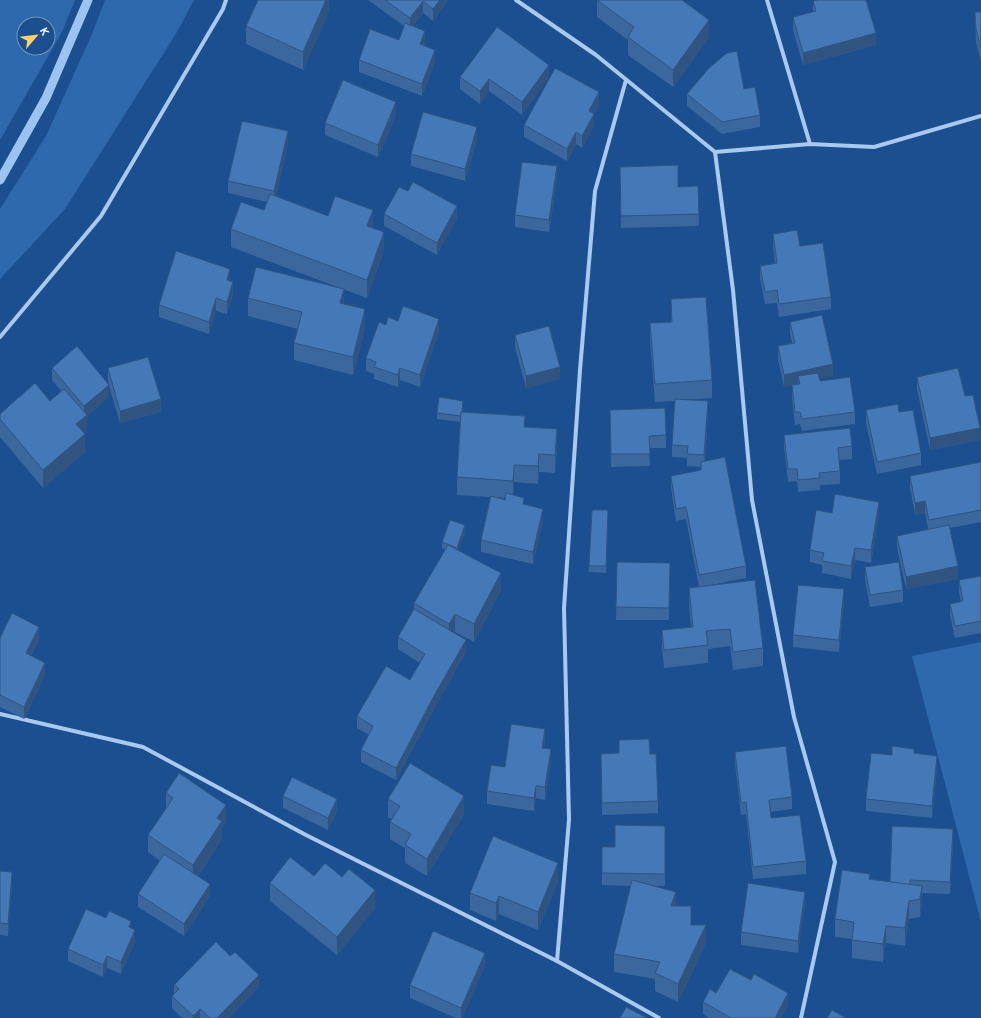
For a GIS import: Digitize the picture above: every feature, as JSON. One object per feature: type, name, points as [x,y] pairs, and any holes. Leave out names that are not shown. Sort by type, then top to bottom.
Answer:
[{"type":"street","points":[[0,337],[101,216],[226,0]]},
{"type":"street","points":[[516,0],[596,56],[715,152],[733,290],[752,500],[794,717],[835,862],[801,1018]]},
{"type":"street","points":[[767,0],[810,144]]},
{"type":"street","points":[[557,961],[569,820],[564,608],[580,370],[595,191],[626,80]]},
{"type":"street","points":[[715,152],[810,144],[874,147],[981,116]]},
{"type":"street","points":[[0,714],[143,747],[306,835],[557,961],[659,1018]]},
{"type":"shaded area","points":[[0,0],[75,0],[62,32],[56,42],[56,16],[16,16],[16,56],[48,56],[0,140]]},
{"type":"shaded area","points":[[105,0],[194,0],[177,32],[65,209],[0,279],[0,209],[46,136],[92,34]]},
{"type":"shaded area","points":[[981,642],[981,922],[912,656]]},
{"type":"building","points":[[258,0],[326,0],[303,52],[246,26]]},
{"type":"building","points":[[385,0],[440,0],[433,9],[423,1],[410,18]]},
{"type":"building","points":[[597,0],[682,0],[709,20],[673,70],[628,37],[634,27]]},
{"type":"building","points":[[866,0],[876,33],[803,53],[793,17],[816,11],[813,1]]},
{"type":"building","points":[[975,12],[981,12],[981,48],[976,29]]},
{"type":"building","points":[[405,23],[425,31],[420,44],[435,50],[422,84],[359,60],[370,29],[399,40]]},
{"type":"building","points":[[497,27],[549,65],[522,102],[489,79],[480,91],[460,77]]},
{"type":"building","points":[[737,51],[744,89],[755,87],[760,115],[722,122],[687,94],[709,68],[727,53]]},
{"type":"building","points":[[555,68],[599,92],[589,111],[594,114],[582,136],[576,132],[567,149],[524,125]]},
{"type":"building","points":[[343,80],[396,102],[378,145],[325,123]]},
{"type":"building","points":[[423,112],[477,127],[465,169],[411,154]]},
{"type":"building","points":[[242,121],[288,131],[274,191],[228,181]]},
{"type":"building","points":[[522,162],[557,166],[549,220],[515,215]]},
{"type":"building","points":[[678,165],[678,187],[698,186],[699,214],[621,216],[620,167]]},
{"type":"building","points":[[413,182],[457,206],[437,243],[384,214],[399,187],[408,191]]},
{"type":"building","points":[[270,194],[328,216],[335,196],[373,210],[367,226],[384,232],[367,280],[231,229],[241,202],[264,210]]},
{"type":"building","points":[[797,230],[800,246],[823,243],[831,297],[779,304],[777,290],[765,292],[760,266],[777,263],[773,234]]},
{"type":"building","points":[[176,251],[230,269],[227,280],[233,282],[227,302],[216,298],[209,322],[159,305]]},
{"type":"building","points":[[256,267],[344,289],[340,303],[365,309],[353,357],[294,343],[302,312],[248,298]]},
{"type":"building","points":[[706,297],[712,380],[655,384],[650,323],[672,322],[671,299]]},
{"type":"building","points":[[403,306],[439,319],[420,375],[400,368],[398,375],[374,367],[376,362],[366,358],[379,322],[386,325],[388,317],[398,321]]},
{"type":"building","points":[[822,315],[833,364],[784,375],[778,346],[795,343],[790,322]]},
{"type":"building","points":[[549,326],[560,367],[526,376],[515,335]]},
{"type":"building","points":[[77,346],[109,385],[84,406],[52,368]]},
{"type":"building","points":[[148,357],[161,399],[120,411],[108,368]]},
{"type":"building","points":[[958,368],[965,396],[973,395],[980,428],[930,438],[917,377]]},
{"type":"building","points":[[818,373],[820,381],[850,377],[855,412],[802,419],[800,412],[795,412],[792,385],[800,384],[798,376]]},
{"type":"building","points":[[35,383],[50,401],[64,389],[87,415],[76,424],[85,434],[43,470],[0,419],[0,414]]},
{"type":"building","points":[[439,397],[463,401],[461,416],[437,413]]},
{"type":"building","points":[[675,399],[708,401],[704,455],[687,454],[688,446],[672,445]]},
{"type":"building","points":[[898,404],[899,412],[913,410],[921,453],[877,462],[866,410]]},
{"type":"building","points":[[665,408],[666,435],[649,436],[650,454],[611,454],[610,410]]},
{"type":"building","points":[[461,412],[525,416],[524,427],[557,429],[555,455],[539,454],[538,466],[514,465],[513,481],[457,477]]},
{"type":"building","points":[[850,428],[852,446],[838,448],[840,471],[819,473],[820,478],[798,480],[797,469],[788,469],[784,435]]},
{"type":"building","points":[[725,457],[746,566],[699,575],[686,507],[676,509],[671,476],[701,470],[701,462]]},
{"type":"building","points":[[981,462],[981,510],[929,520],[925,501],[915,503],[910,476]]},
{"type":"building","points":[[506,493],[524,498],[523,504],[543,509],[533,552],[481,540],[491,496],[505,500]]},
{"type":"building","points":[[835,494],[879,502],[871,550],[855,548],[851,566],[822,561],[824,553],[810,550],[816,510],[832,513]]},
{"type":"building","points":[[592,510],[608,510],[606,566],[589,566]]},
{"type":"building","points":[[450,520],[465,525],[457,548],[442,542]]},
{"type":"building","points":[[949,525],[958,566],[906,577],[897,536]]},
{"type":"building","points":[[448,545],[501,573],[474,624],[455,614],[449,624],[414,603]]},
{"type":"building","points":[[617,562],[670,563],[669,608],[616,607]]},
{"type":"building","points":[[899,562],[903,590],[870,595],[865,567]]},
{"type":"building","points":[[981,576],[981,621],[955,626],[950,604],[963,601],[959,580]]},
{"type":"building","points":[[755,580],[763,648],[733,652],[730,629],[706,631],[708,645],[664,650],[662,630],[693,627],[689,588]]},
{"type":"building","points":[[798,585],[844,589],[839,640],[793,635]]},
{"type":"building","points":[[414,609],[466,640],[435,694],[396,768],[361,750],[373,726],[357,716],[386,666],[410,680],[425,654],[398,637]]},
{"type":"building","points":[[12,613],[39,627],[26,653],[45,663],[24,707],[0,695],[0,638]]},
{"type":"building","points":[[511,724],[545,729],[542,748],[551,749],[545,787],[536,786],[534,798],[487,791],[491,765],[505,767]]},
{"type":"building","points":[[649,739],[650,754],[656,754],[658,801],[602,803],[601,754],[619,753],[619,740]]},
{"type":"building","points":[[786,746],[792,797],[769,800],[771,818],[800,815],[806,861],[753,867],[746,802],[741,803],[735,752]]},
{"type":"building","points":[[892,746],[914,749],[914,753],[937,756],[932,806],[866,799],[871,753],[892,755]]},
{"type":"building","points":[[410,763],[464,796],[427,859],[405,845],[411,834],[390,822],[400,806],[388,799]]},
{"type":"building","points":[[179,773],[226,805],[217,818],[222,821],[193,865],[148,835],[173,798],[166,793]]},
{"type":"building","points":[[292,777],[337,799],[328,818],[283,796]]},
{"type":"building","points":[[615,825],[665,826],[665,874],[602,873],[602,847],[615,847]]},
{"type":"building","points":[[892,826],[953,829],[950,882],[910,880],[910,885],[890,882]]},
{"type":"building","points":[[493,836],[558,863],[538,912],[499,896],[496,903],[470,893]]},
{"type":"building","points":[[164,854],[210,884],[184,924],[138,894]]},
{"type":"building","points":[[290,857],[314,876],[325,863],[342,877],[349,869],[375,890],[337,937],[270,883]]},
{"type":"building","points":[[842,870],[870,874],[869,879],[922,886],[920,899],[909,901],[905,928],[886,926],[883,944],[852,940],[854,922],[835,919]]},
{"type":"building","points":[[0,871],[12,872],[8,924],[0,923]]},
{"type":"building","points":[[632,880],[676,892],[671,906],[691,906],[691,925],[706,925],[678,984],[655,973],[660,962],[614,954]]},
{"type":"building","points":[[748,883],[805,892],[798,941],[741,932]]},
{"type":"building","points":[[86,909],[106,918],[109,911],[131,921],[129,927],[135,930],[121,962],[107,956],[103,965],[68,949]]},
{"type":"building","points":[[433,931],[485,953],[461,1008],[410,985]]},
{"type":"building","points":[[216,942],[230,956],[235,952],[259,975],[217,1018],[210,1018],[200,1009],[193,1016],[172,996],[179,989],[174,985]]},
{"type":"building","points":[[730,969],[751,980],[754,974],[788,993],[775,1018],[731,1018],[703,1002],[710,989],[716,993]]},
{"type":"building","points":[[626,1007],[647,1018],[620,1018]]},
{"type":"building","points":[[832,1010],[846,1018],[827,1018]]},
{"type":"waterway","points":[[0,180],[46,98],[88,0]]}]
